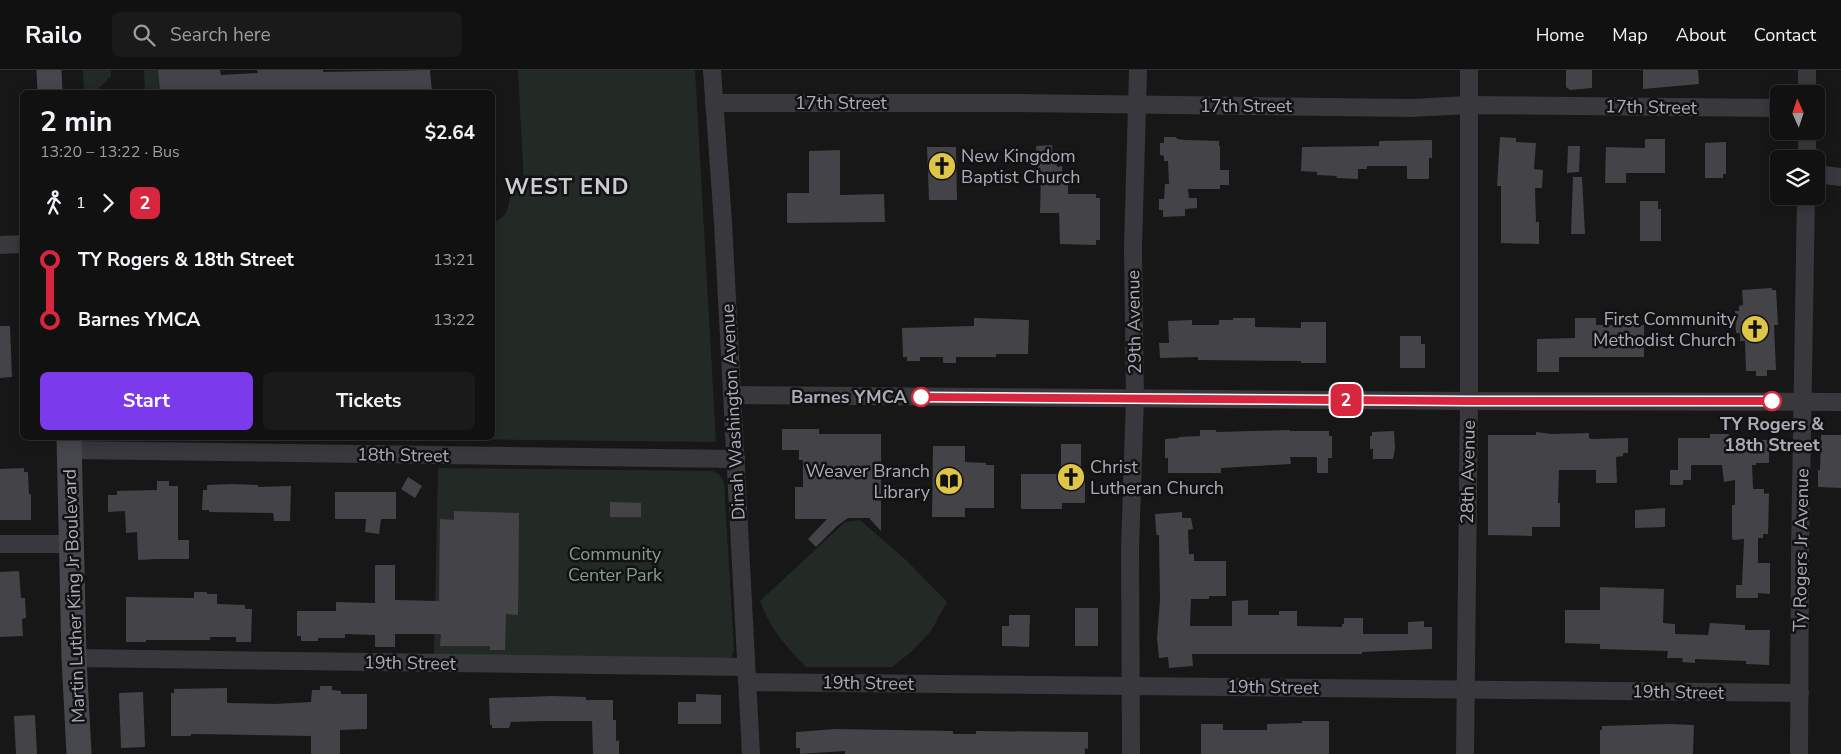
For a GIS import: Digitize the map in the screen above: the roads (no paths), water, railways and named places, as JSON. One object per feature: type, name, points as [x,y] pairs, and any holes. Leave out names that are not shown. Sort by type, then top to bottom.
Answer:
[{"type":"main road","points":[[49,70],[50,90]]},
{"type":"main road","name":"Martin Luther King Jr Boulevard","points":[[69,444],[70,544],[79,754]]},
{"type":"street","name":"Dinah Washington Avenue","points":[[712,70],[733,395],[751,754]]},
{"type":"street","name":"29th Avenue","points":[[1131,754],[1130,548],[1134,398],[1133,248],[1138,70]]},
{"type":"street","name":"28th Avenue","points":[[1466,754],[1469,70]]},
{"type":"street","points":[[1807,70],[1807,85]]},
{"type":"street","name":"17th Street","points":[[714,103],[1009,103],[1411,108],[1469,105],[1770,108]]},
{"type":"street","points":[[1825,175],[1841,176]]},
{"type":"street","name":"Ty Rogers Jr Avenue","points":[[1799,754],[1806,205]]},
{"type":"street","points":[[0,245],[20,244]]},
{"type":"street","points":[[733,395],[1841,402]]},
{"type":"street","name":"18th Street","points":[[69,444],[425,455],[736,459]]},
{"type":"street","points":[[0,544],[70,544]]},
{"type":"street","name":"19th Street","points":[[74,658],[747,674],[1132,686],[1800,693]]},
{"type":"place","name":"New Kingdom Baptist Church","points":[[942,166]]},
{"type":"place","name":"First Community Methodist Church","points":[[1755,329]]},
{"type":"place","name":"Barnes YMCA","points":[[921,397]]},
{"type":"place","name":"TY Rogers & 18th Street","points":[[1772,401]]},
{"type":"place","name":"Christ Lutheran Church","points":[[1071,477]]},
{"type":"place","name":"Weaver Branch Library","points":[[949,481]]},
{"type":"district","name":"WEST END","points":[[567,187]]},
{"type":"park label","name":"Community Center Park","points":[[615,564]]}]
